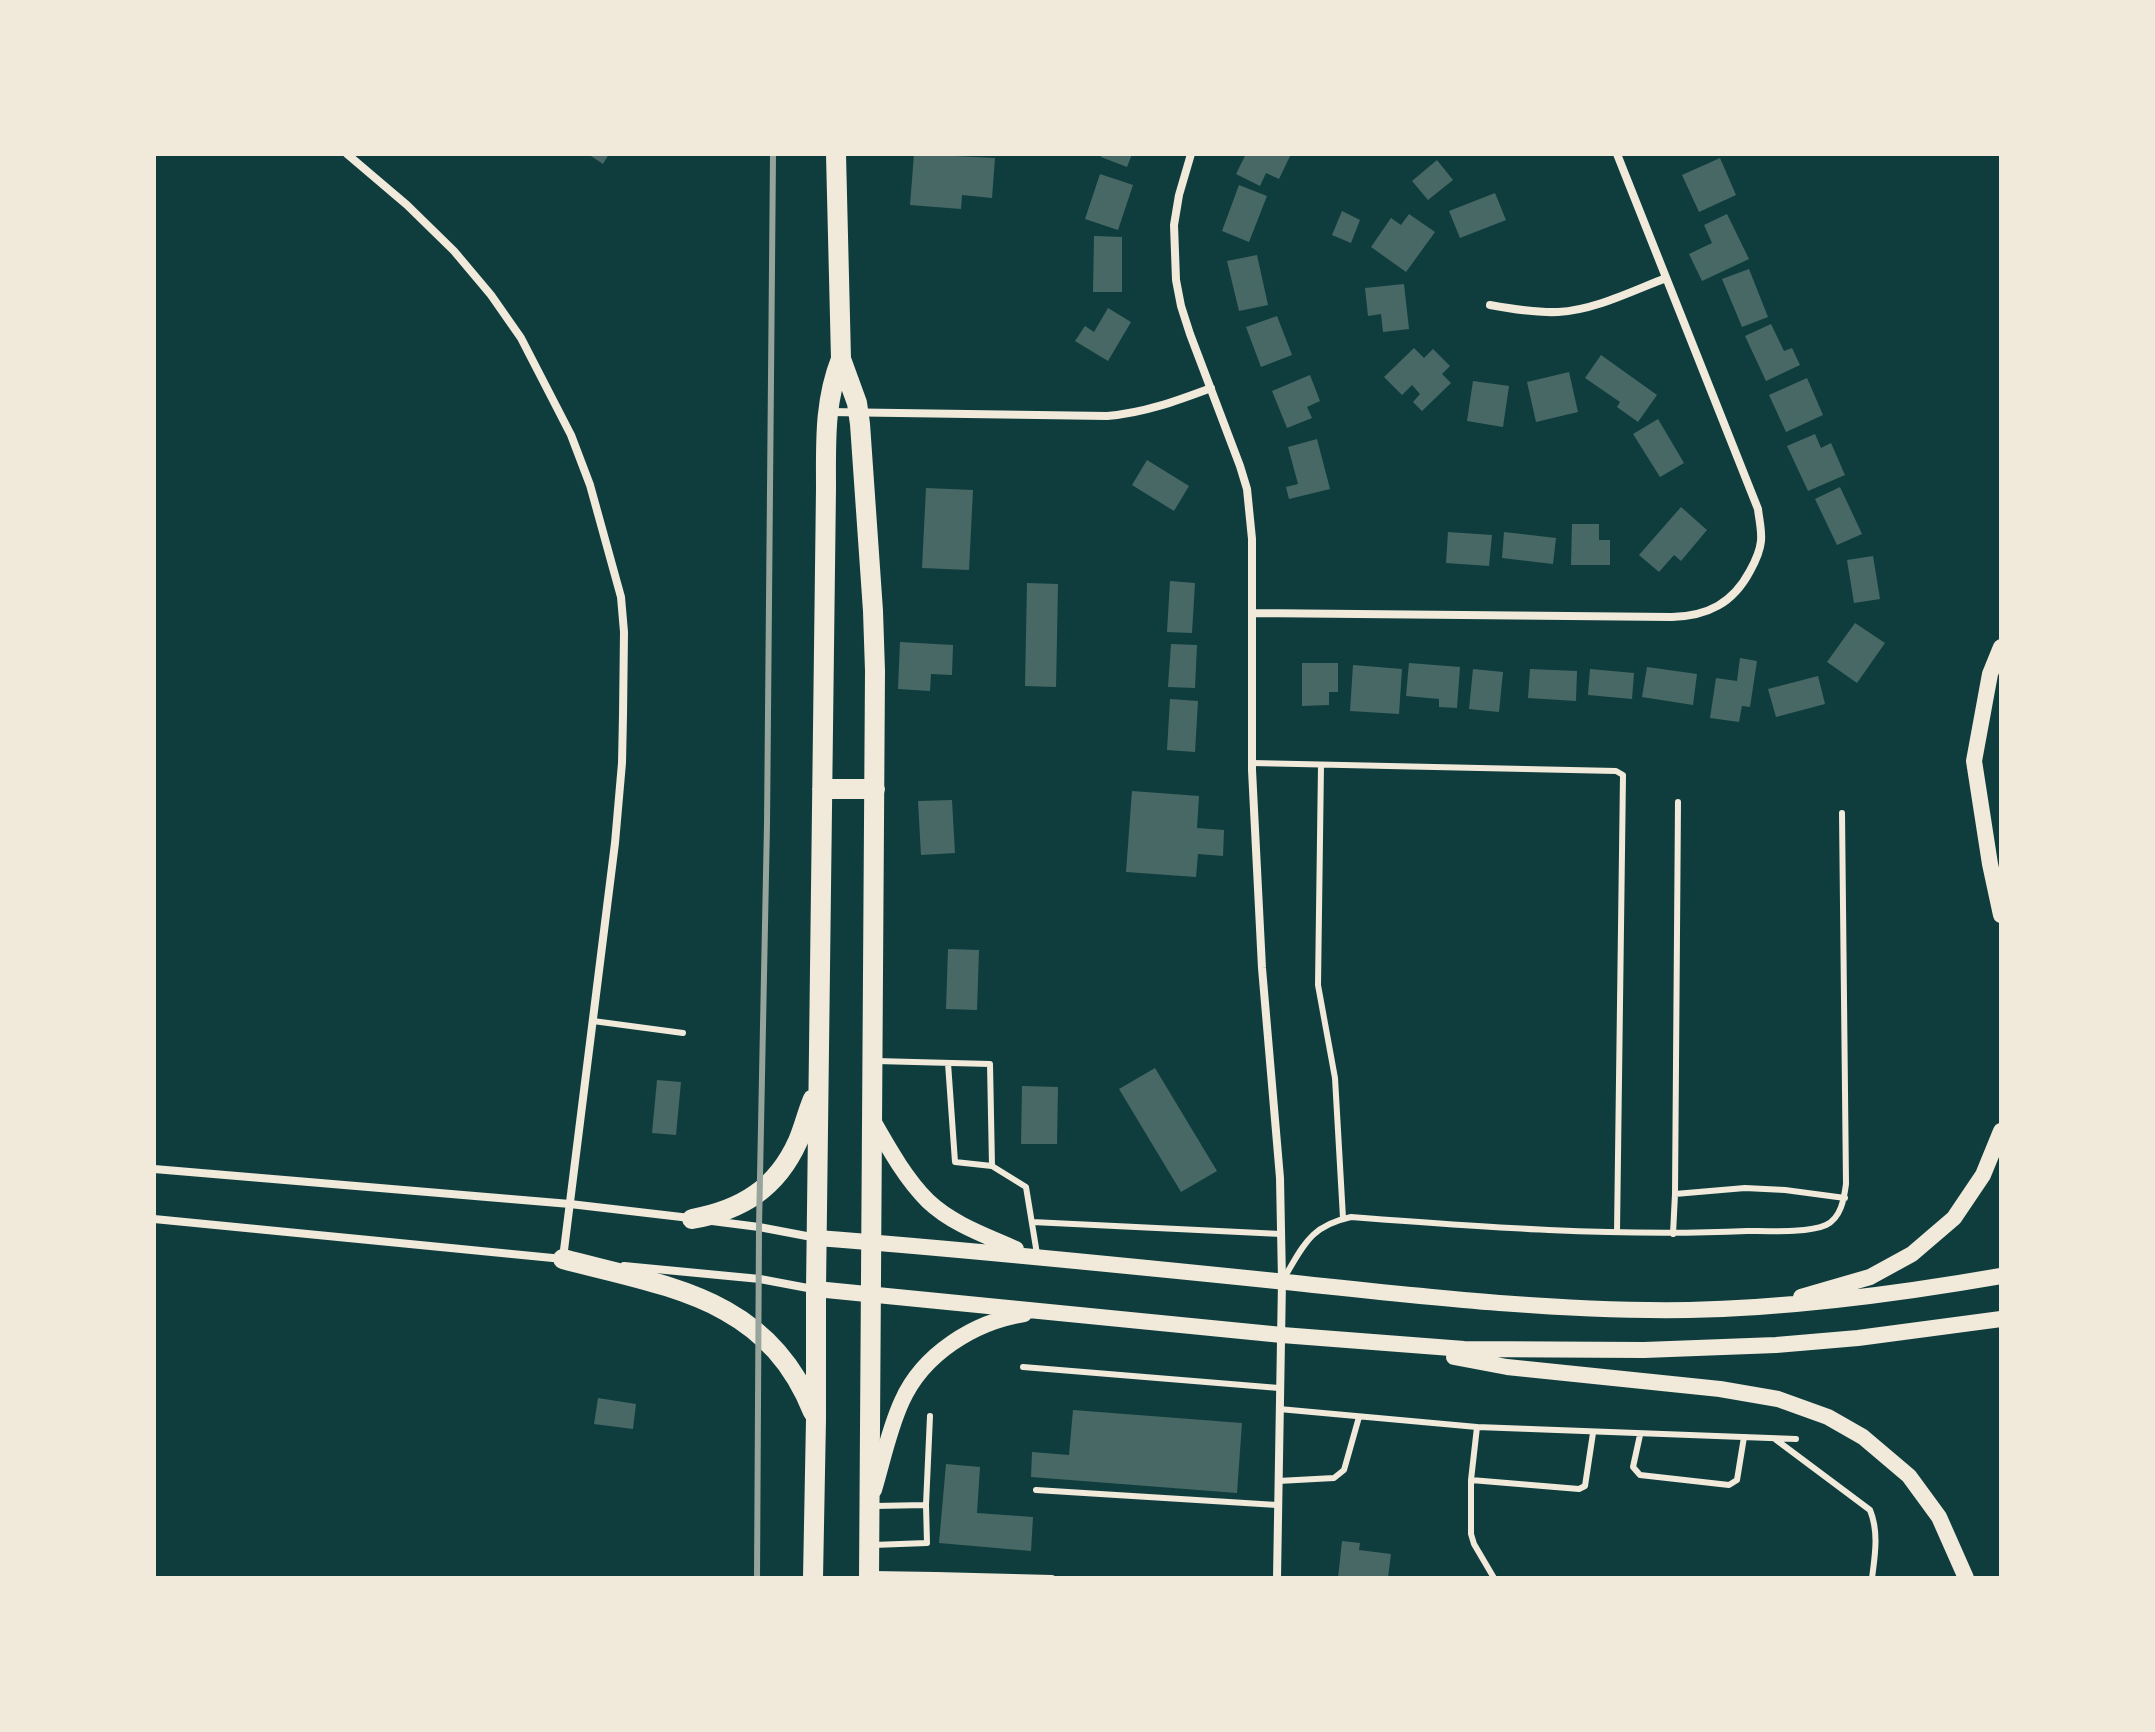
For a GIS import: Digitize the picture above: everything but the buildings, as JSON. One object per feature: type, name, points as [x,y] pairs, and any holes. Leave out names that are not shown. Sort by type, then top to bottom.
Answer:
[{"type":"main road","points":[[836,154],[841,359],[859,411],[873,611],[875,789],[869,1576]]},
{"type":"main road","points":[[813,1578],[827,412],[841,359]]},
{"type":"main road","points":[[2001,647],[1990,674],[1974,761],[2001,915]]},
{"type":"main road","points":[[822,789],[875,789]]},
{"type":"main road","points":[[692,1219],[730,1209],[760,1191],[779,1172],[798,1141],[819,1085]]},
{"type":"main road","points":[[871,1118],[894,1156],[929,1202],[955,1221],[1033,1256]]},
{"type":"main road","points":[[1768,1306],[1870,1277],[1912,1254],[1954,1218],[1983,1175],[2001,1131]]},
{"type":"main road","points":[[817,1238],[1033,1256],[1480,1302],[1610,1310],[1768,1306],[1912,1291],[2001,1276]]},
{"type":"main road","points":[[563,1259],[694,1296],[736,1316],[760,1334],[783,1358],[804,1390],[816,1419]]},
{"type":"main road","points":[[816,1289],[1422,1347],[1563,1351],[1707,1348],[1858,1338],[2001,1319]]},
{"type":"main road","points":[[870,1507],[894,1419],[903,1397],[923,1368],[957,1340],[985,1324],[1008,1316],[1044,1311]]},
{"type":"main road","points":[[1422,1347],[1461,1359],[1507,1367],[1720,1389],[1778,1399],[1828,1417],[1863,1437],[1909,1476],[1939,1517],[1966,1578]]},
{"type":"street","points":[[347,154],[407,205],[454,251],[491,295],[521,338],[571,435],[590,485],[621,597],[624,632],[622,763],[615,843],[563,1259]]},
{"type":"street","points":[[1191,154],[1174,225],[1181,306],[1240,466],[1247,489],[1252,539],[1252,763],[1260,928],[1280,1178],[1282,1335],[1277,1578]]},
{"type":"street","points":[[1253,613],[1689,617],[1706,612],[1736,593],[1746,579],[1761,543],[1758,509],[1617,154]]},
{"type":"street","points":[[1490,305],[1533,312],[1581,309],[1666,278]]},
{"type":"street","points":[[827,412],[1107,416],[1156,408],[1211,388]]},
{"type":"street","points":[[154,1169],[570,1204],[759,1227],[817,1238]]},
{"type":"street","points":[[154,1219],[760,1279],[816,1289]]},
{"type":"lane","points":[[1252,763],[1616,771],[1623,775],[1617,1232]]},
{"type":"lane","points":[[1321,765],[1318,985],[1335,1078],[1343,1218]]},
{"type":"lane","points":[[1673,1234],[1678,802]]},
{"type":"lane","points":[[1282,1281],[1307,1240],[1324,1225],[1351,1217],[1480,1227],[1673,1234],[1823,1227],[1835,1218],[1845,1198],[1846,1184],[1842,813]]},
{"type":"lane","points":[[593,1021],[683,1033]]},
{"type":"lane","points":[[872,1061],[990,1064],[992,1166]]},
{"type":"lane","points":[[948,1063],[955,1162],[992,1166],[1026,1187],[1032,1222],[1033,1256]]},
{"type":"lane","points":[[1675,1194],[1745,1188],[1845,1198]]},
{"type":"lane","points":[[1032,1222],[1281,1234]]},
{"type":"lane","points":[[1023,1367],[1279,1388]]},
{"type":"lane","points":[[1279,1409],[1477,1427],[1796,1439]]},
{"type":"lane","points":[[870,1545],[927,1543],[930,1416]]},
{"type":"lane","points":[[1278,1481],[1334,1478],[1340,1475],[1359,1417]]},
{"type":"lane","points":[[1477,1427],[1471,1480],[1471,1534],[1494,1578]]},
{"type":"lane","points":[[1471,1480],[1583,1488],[1593,1433]]},
{"type":"lane","points":[[1640,1435],[1633,1467],[1640,1475],[1729,1485],[1737,1480],[1744,1437]]},
{"type":"lane","points":[[1774,1438],[1870,1510],[1875,1523],[1876,1545],[1872,1578]]},
{"type":"lane","points":[[1036,1490],[1277,1505]]},
{"type":"lane","points":[[870,1507],[926,1505]]},
{"type":"lane","points":[[869,1576],[1052,1578]]},
{"type":"railway","points":[[757,1578],[773,154]]}]
